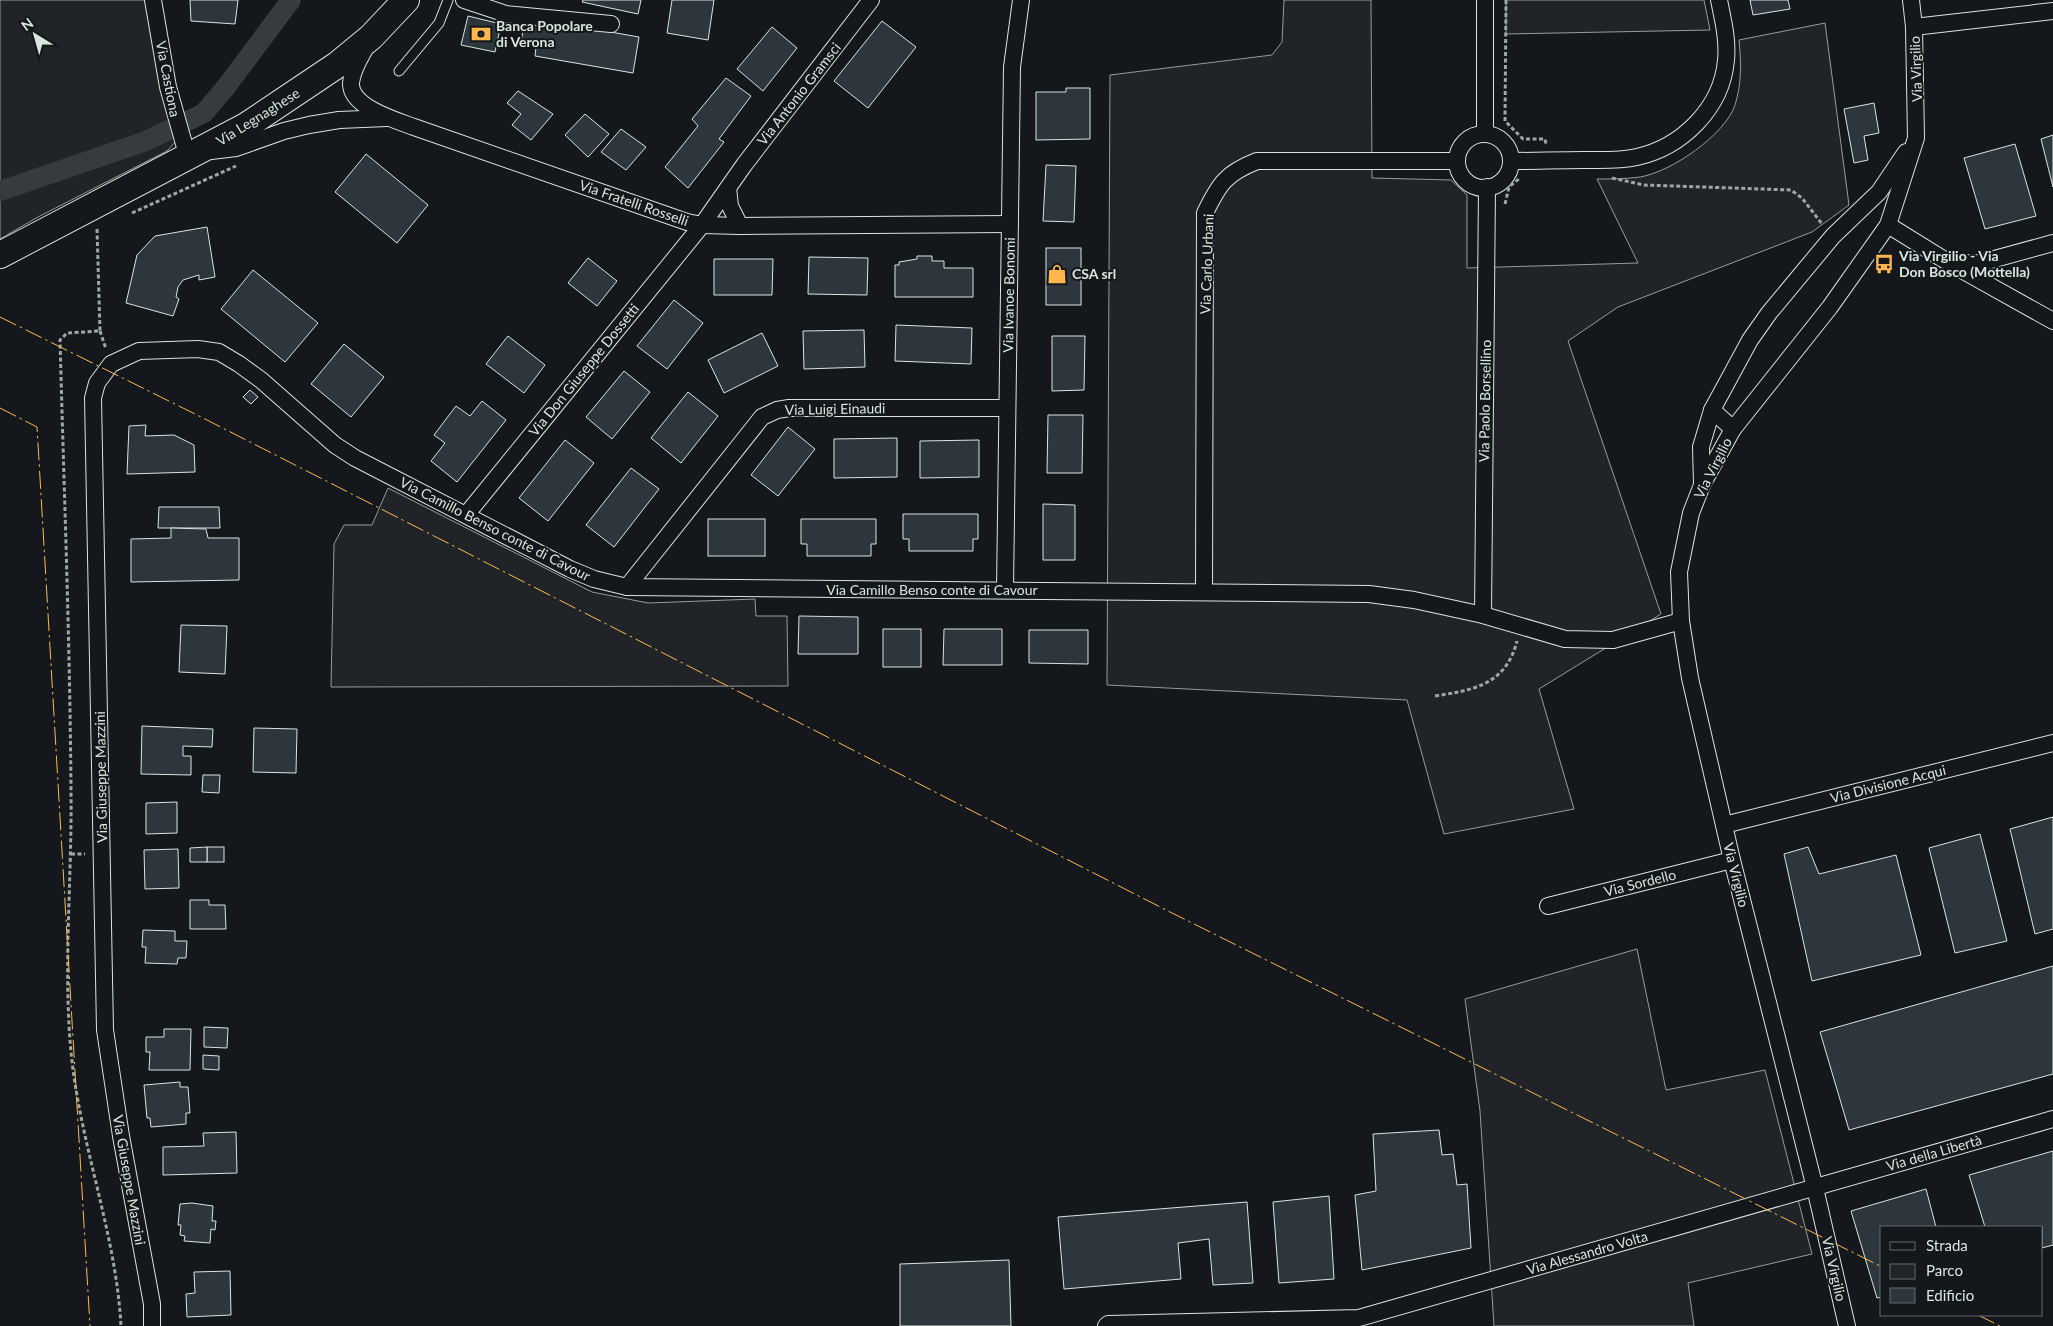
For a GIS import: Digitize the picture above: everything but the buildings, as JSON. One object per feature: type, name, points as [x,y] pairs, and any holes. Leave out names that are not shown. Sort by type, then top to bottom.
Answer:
[{"type":"main road","name":"Via Legnaghese","points":[[0,255],[98,216],[189,149],[246,126],[289,99],[337,65],[371,37],[406,0]]},
{"type":"street","name":"Via Castiona","points":[[153,0],[175,117],[189,149]]},
{"type":"street","points":[[464,0],[506,14],[611,24]]},
{"type":"street","name":"Via Antonio Gramsci","points":[[702,225],[871,0]]},
{"type":"street","name":"Via Ivanoe Bonomi","points":[[1005,590],[1012,67],[1021,0]]},
{"type":"street","points":[[1484,0],[1484,134]]},
{"type":"street","points":[[1511,161],[1616,160],[1636,158],[1669,146],[1695,125],[1710,107],[1723,76],[1726,47],[1719,0]]},
{"type":"street","name":"Via Virgilio","points":[[1847,1326],[1815,1188],[1732,860],[1690,678],[1681,621],[1679,572],[1691,513],[1702,485],[1733,429],[1830,307],[1888,225],[1916,138],[1914,27],[1911,0]]},
{"type":"street","points":[[1914,27],[2048,8]]},
{"type":"street","name":"Via Fratelli Rosselli","points":[[371,37],[354,70],[351,89],[361,103],[390,118],[668,216],[702,225],[740,226],[1010,224]]},
{"type":"street","name":"Via Fratelli Rosselli","points":[[189,149],[236,148],[284,131],[309,125],[339,120],[390,118]]},
{"type":"street","points":[[1484,134],[1500,138],[1510,152],[1511,161],[1510,170],[1505,177],[1499,183],[1487,187],[1475,186],[1468,182],[1458,169],[1457,160],[1462,145],[1468,139],[1484,134]]},
{"type":"street","points":[[1702,485],[1701,447],[1712,410],[1754,333],[1832,236],[1879,192],[1916,138]]},
{"type":"street","name":"Via Carlo Urbani","points":[[1204,592],[1206,213],[1217,188],[1237,169],[1257,160],[1457,160]]},
{"type":"street","name":"Via Paolo Borsellino","points":[[1483,615],[1487,187]]},
{"type":"street","points":[[728,188],[730,206],[740,226]]},
{"type":"street","name":"Via Don Giuseppe Dossetti","points":[[466,515],[702,225]]},
{"type":"street","points":[[1888,225],[1951,264],[1978,271],[2053,321]]},
{"type":"street","points":[[1978,271],[2053,243]]},
{"type":"street","name":"Via Giuseppe Mazzini","points":[[152,1326],[152,1304],[121,1136],[105,1030],[93,398],[97,382],[111,364],[139,351],[198,349],[219,352],[238,364]]},
{"type":"street","name":"Via Camillo Benso conte di Cavour","points":[[238,364],[276,393],[335,445],[355,458],[570,569],[627,588],[1369,594],[1414,600],[1483,615],[1565,639],[1613,640],[1681,621]]},
{"type":"street","name":"Via Luigi Einaudi","points":[[627,588],[762,417],[777,410],[789,408],[1007,408]]},
{"type":"street","name":"Via Virgilio","points":[[1712,410],[1733,429]]},
{"type":"street","name":"Via Divisione Acqui","points":[[1724,825],[2053,742]]},
{"type":"street","name":"Via Sordello","points":[[1548,906],[1732,860]]},
{"type":"street","name":"Via della Libertà","points":[[1815,1188],[2053,1119]]},
{"type":"street","name":"Via Alessandro Volta","points":[[1106,1326],[1108,1324],[1359,1322],[1815,1188]]},
{"type":"lane","points":[[399,71],[439,23],[448,0]]},
{"type":"path","points":[[1506,0],[1505,121],[1523,139],[1545,139],[1547,160]]},
{"type":"path","points":[[129,214],[244,163]]},
{"type":"path","points":[[1505,206],[1509,187],[1522,176]]},
{"type":"path","points":[[1609,178],[1644,185],[1791,190],[1802,198],[1832,236]]},
{"type":"path","points":[[98,216],[100,331],[67,333],[60,340],[72,794],[68,1012],[72,1055],[88,1152],[112,1250],[119,1294],[121,1326]]},
{"type":"path","points":[[1435,696],[1487,684],[1505,666],[1514,652],[1521,626]]},
{"type":"green space","points":[[0,0],[148,0],[188,128],[167,151],[38,217],[0,239]]},
{"type":"green space","points":[[1284,0],[1371,0],[1372,178],[1451,180],[1467,195],[1467,268],[1638,263],[1597,179],[1635,178],[1653,174],[1681,160],[1709,140],[1729,117],[1735,105],[1740,73],[1739,40],[1825,23],[1849,205],[1812,232],[1618,307],[1568,341],[1661,614],[1539,689],[1574,809],[1444,834],[1407,700],[1107,685],[1110,75],[1272,55],[1282,42]]},
{"type":"green space","points":[[1506,0],[1704,0],[1710,30],[1506,34]]},
{"type":"green space","points":[[388,488],[592,592],[648,603],[755,599],[756,616],[787,616],[788,686],[331,687],[334,544],[344,525],[372,525]]},
{"type":"green space","points":[[1637,949],[1666,1090],[1765,1070],[1812,1254],[1688,1283],[1694,1326],[1494,1326],[1480,1111],[1465,999]]},
{"type":"waterway","points":[[0,191],[146,141],[204,113],[226,87],[291,0]]},
{"type":"power","points":[[0,317],[205,419],[1168,911],[1880,1266]]},
{"type":"power","points":[[0,408],[37,427],[90,1326]]},
{"type":"power","points":[[1980,1316],[2000,1326]]},
{"type":"place","name":"Banca Popolare di Verona","points":[[481,34]]},
{"type":"place","name":"Via Virgilio - Via Don Bosco (Mottella)","points":[[1884,264]]},
{"type":"place","name":"CSA srl","points":[[1057,274]]}]
